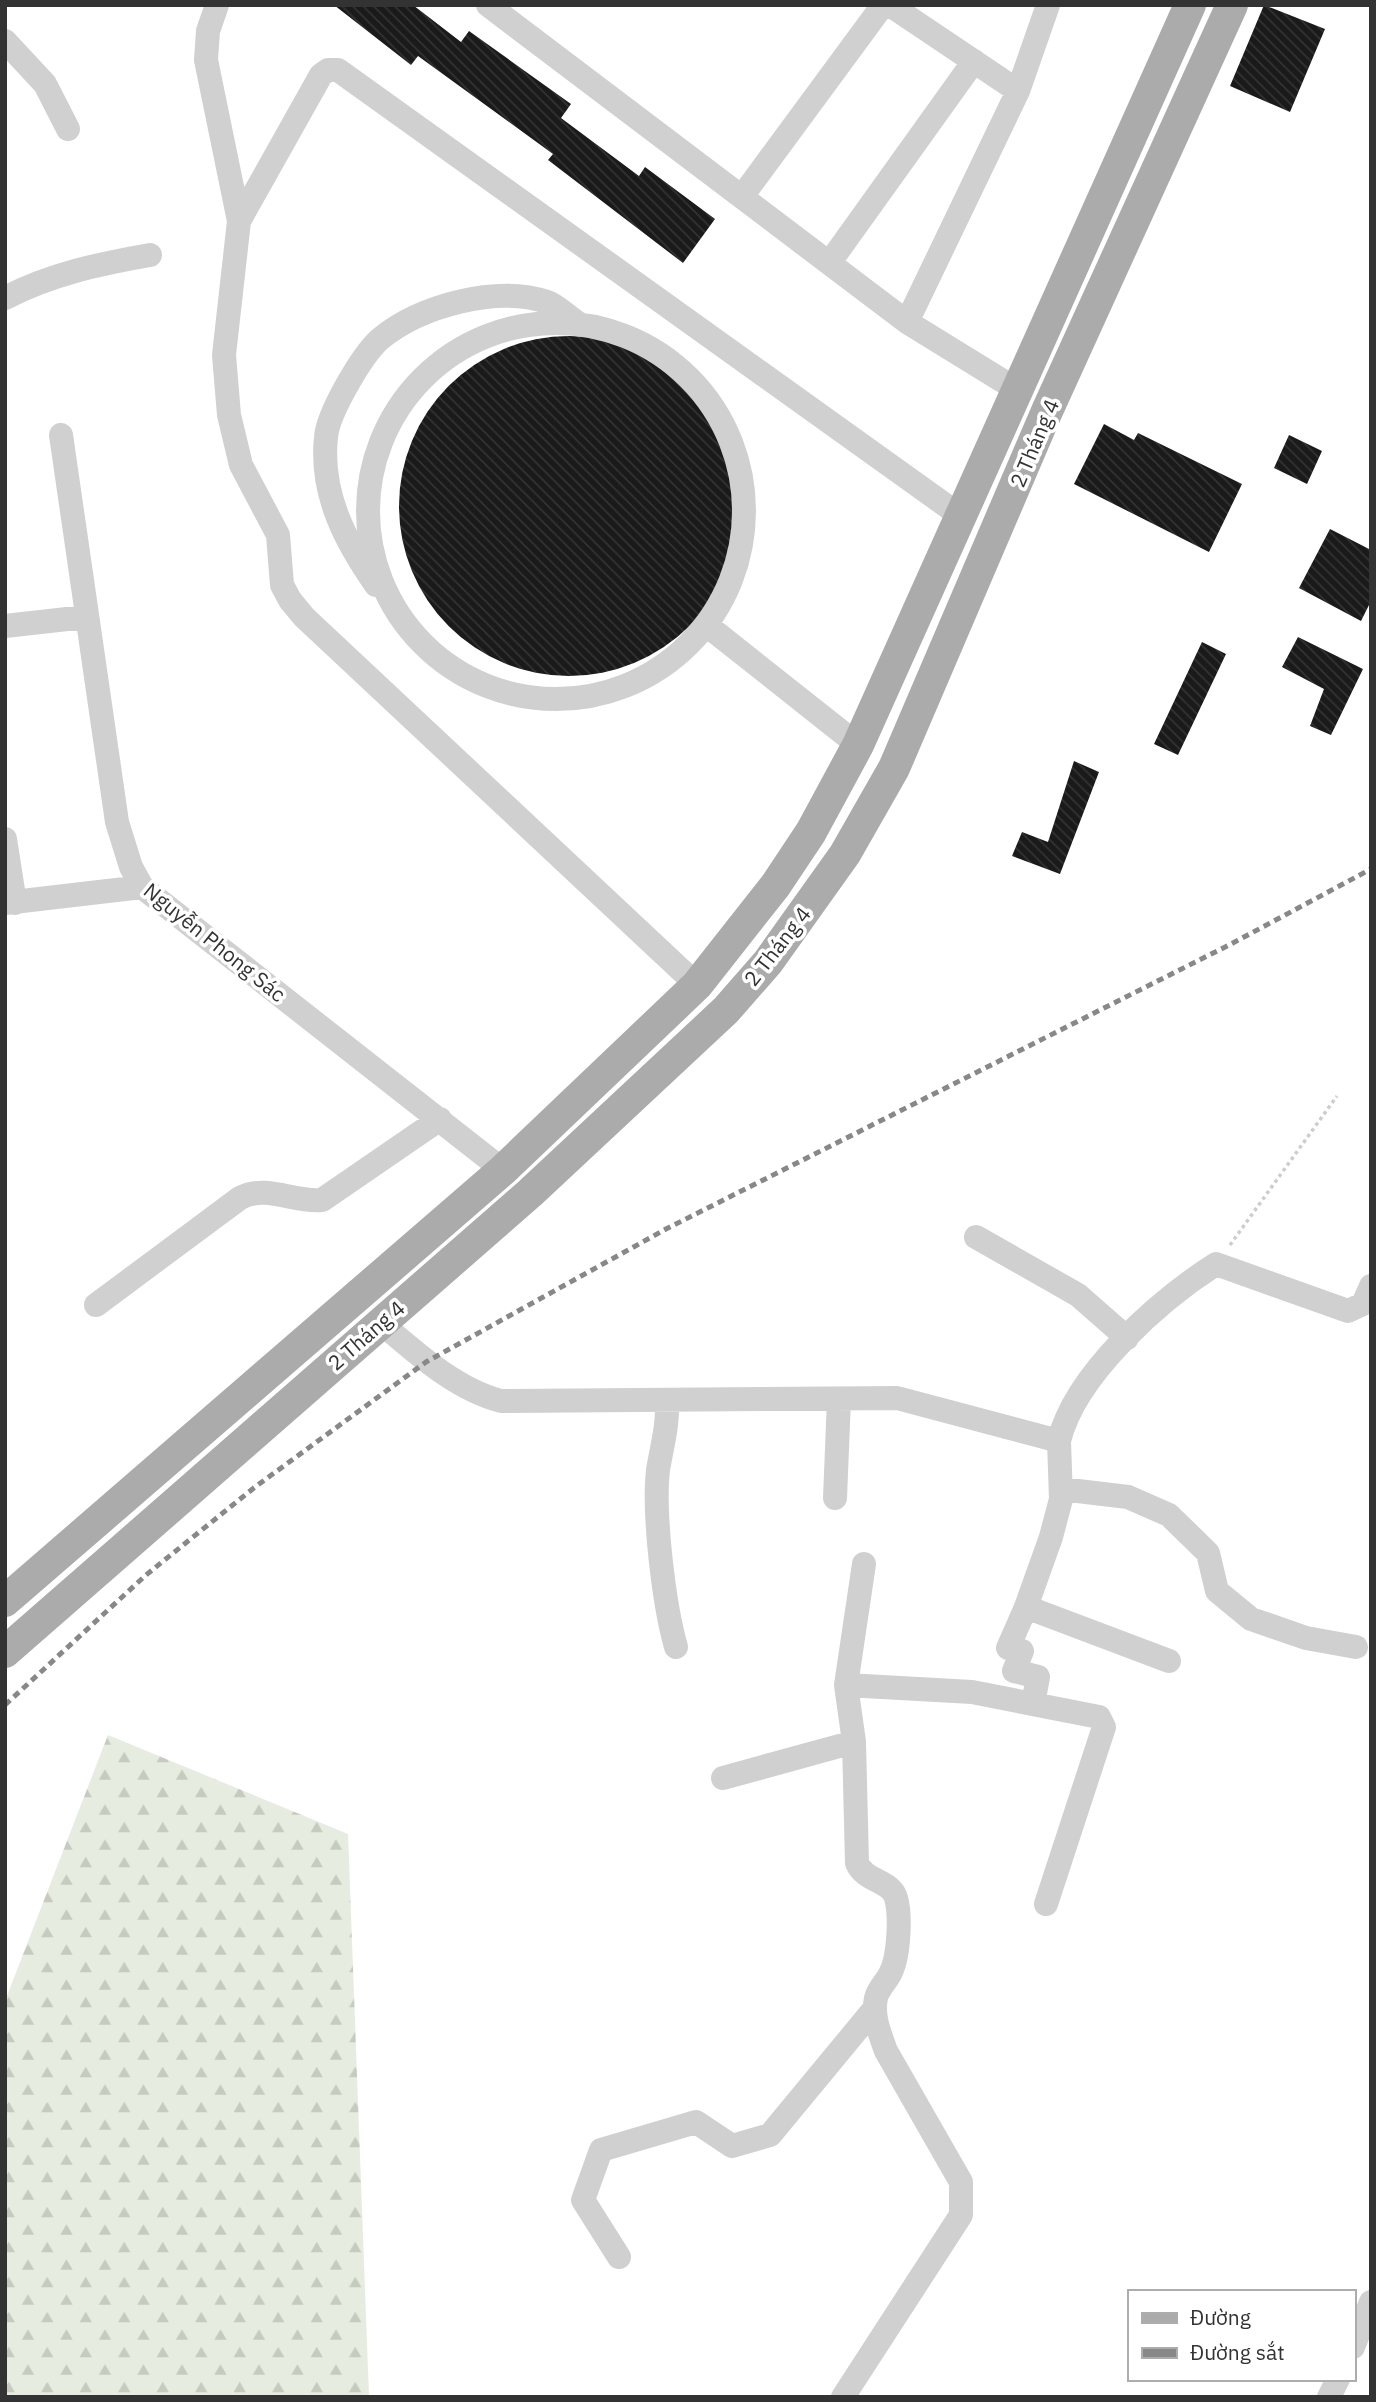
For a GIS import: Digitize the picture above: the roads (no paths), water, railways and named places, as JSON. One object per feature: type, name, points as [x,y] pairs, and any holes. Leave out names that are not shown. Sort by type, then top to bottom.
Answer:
[{"type":"main road","name":"2 Tháng 4","points":[[5,1601],[503,1170],[697,985],[739,935],[811,832],[858,746],[1190,5]]},
{"type":"main road","name":"2 Tháng 4","points":[[5,1652],[530,1193],[726,1010],[768,961],[845,854],[894,768],[1047,411],[1232,5]]},
{"type":"main road","points":[[858,746],[894,768]]},
{"type":"main road","points":[[697,985],[726,1010]]},
{"type":"main road","points":[[503,1170],[530,1193]]},
{"type":"main road","points":[[52,1561],[75,1590]]},
{"type":"street","points":[[218,5],[208,31],[206,60],[239,221],[225,329],[225,385],[241,465],[278,535],[282,585],[290,600],[697,985]]},
{"type":"street","points":[[488,5],[743,195],[907,322],[1019,391]]},
{"type":"street","points":[[743,195],[883,5]]},
{"type":"street","points":[[890,5],[1018,91]]},
{"type":"street","points":[[907,322],[1018,91],[1048,5]]},
{"type":"street","points":[[5,41],[45,84],[68,129]]},
{"type":"street","points":[[830,262],[974,61]]},
{"type":"street","points":[[239,221],[321,75],[328,70],[338,70],[962,517]]},
{"type":"street","points":[[5,298],[52,277],[91,266],[150,256]]},
{"type":"street","points":[[491,295],[548,302],[578,323],[640,342],[681,370],[722,421],[743,484],[742,550],[709,628],[650,677],[589,699],[523,698],[461,675],[407,628],[349,547],[327,484],[326,435],[343,389],[379,340],[435,309],[491,295]]},
{"type":"street","points":[[407,628],[376,570],[367,505],[380,440],[415,384],[452,353],[512,327],[578,323]]},
{"type":"street","name":"Nguyễn Phong Sác","points":[[61,435],[85,617],[117,822],[131,867],[142,887],[503,1170]]},
{"type":"street","points":[[5,626],[85,617]]},
{"type":"street","points":[[709,628],[858,746]]},
{"type":"street","points":[[5,839],[10,903],[142,887]]},
{"type":"street","points":[[96,1305],[251,1192],[265,1191],[311,1201],[322,1200],[440,1119]]},
{"type":"street","points":[[976,1237],[1078,1295],[1127,1338]]},
{"type":"street","points":[[1033,1704],[1038,1676],[1014,1671],[1021,1651],[1008,1648],[1026,1607],[1054,1527],[1061,1489],[1059,1441],[1071,1404],[1127,1338],[1192,1279],[1216,1264],[1348,1311],[1363,1304],[1371,1286]]},
{"type":"street","points":[[380,1322],[426,1362],[489,1398],[514,1403],[897,1398],[1059,1441]]},
{"type":"street","points":[[835,1498],[839,1399]]},
{"type":"street","points":[[667,1401],[666,1442],[659,1470],[658,1493],[665,1592],[676,1647]]},
{"type":"street","points":[[1061,1489],[1128,1497],[1169,1515],[1208,1553],[1217,1591],[1251,1619],[1306,1638],[1356,1647]]},
{"type":"street","points":[[843,2397],[961,2215],[961,2182],[886,2051],[877,2029],[877,1995],[896,1959],[897,1900],[889,1888],[863,1875],[857,1863],[854,1742],[846,1685],[864,1564]]},
{"type":"street","points":[[1026,1607],[1169,1661]]},
{"type":"street","points":[[846,1685],[972,1692],[1099,1717],[1104,1727],[1046,1904]]},
{"type":"street","points":[[723,1778],[854,1742]]},
{"type":"street","points":[[619,2257],[583,2200],[601,2150],[696,2122],[732,2146],[770,2135],[875,2008]]},
{"type":"street","points":[[1355,2342],[1371,2302]]},
{"type":"street","points":[[1329,2397],[1337,2381]]},
{"type":"railway","points":[[5,1705],[146,1575],[255,1487],[426,1362],[666,1229],[1231,944],[1371,869]]}]
